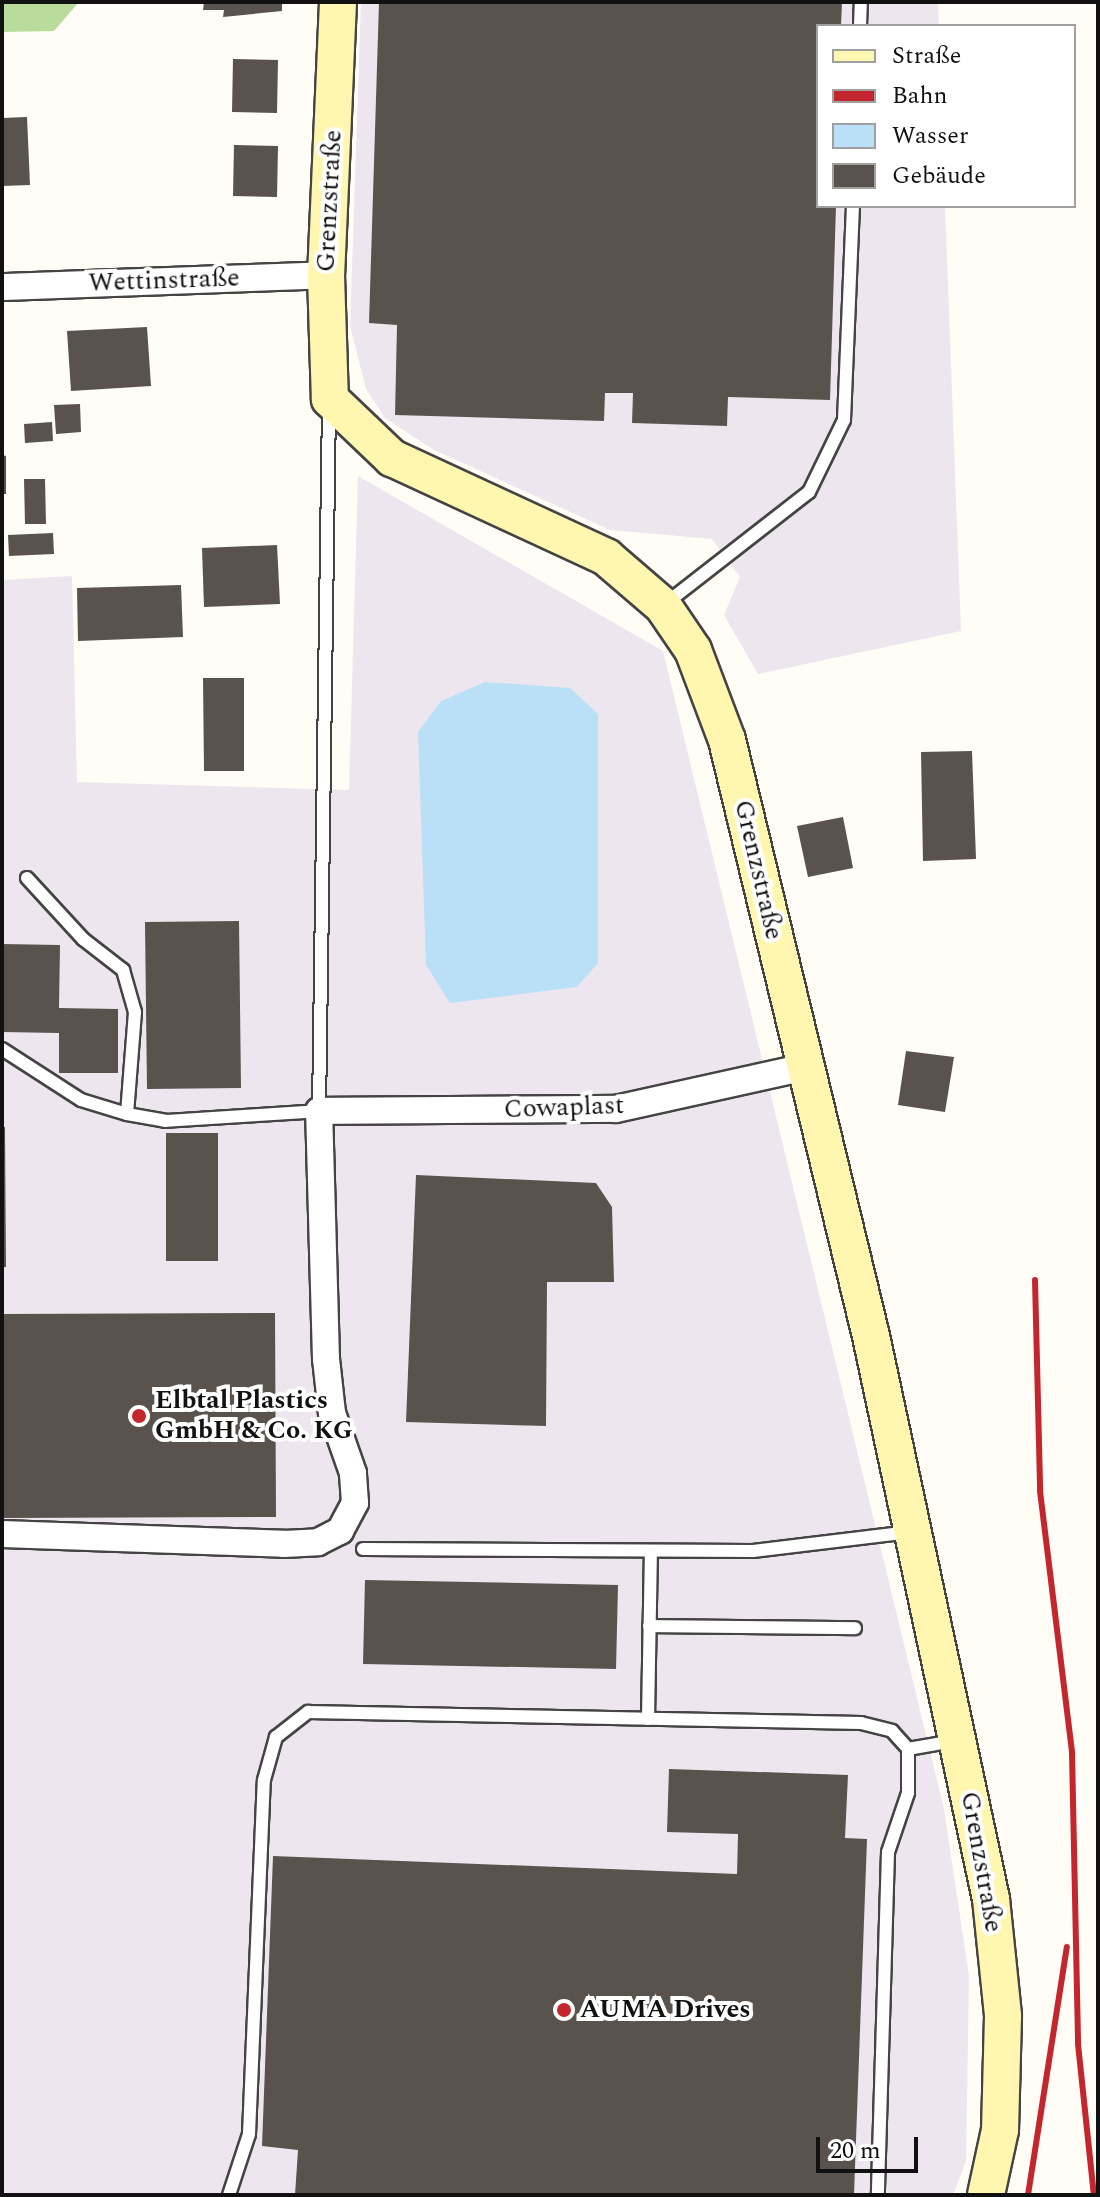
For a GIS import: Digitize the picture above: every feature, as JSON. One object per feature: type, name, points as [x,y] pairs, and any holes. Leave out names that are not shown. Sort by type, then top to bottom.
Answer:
[{"type":"street","name":"Grenzstraße","points":[[338,2],[326,275],[330,399],[392,458],[606,557],[663,606],[693,650],[727,740],[914,1532],[991,1899],[1003,2016],[1000,2130],[986,2195]]},
{"type":"street","name":"Wettinstraße","points":[[2,287],[326,275]]},
{"type":"street","name":"Cowaplast","points":[[319,1111],[616,1109],[805,1067]]},
{"type":"street","name":"Grenzstraße","points":[[2,1534],[284,1544],[318,1542],[340,1531],[355,1503],[353,1473],[332,1413],[326,1359],[319,1111]]},
{"type":"lane","points":[[860,24],[861,2]]},
{"type":"lane","points":[[663,606],[809,492],[844,420],[853,208]]},
{"type":"lane","name":"Grenzstraße","points":[[319,1111],[330,399]]},
{"type":"lane","points":[[27,878],[83,939],[123,970],[135,1012],[127,1114]]},
{"type":"lane","points":[[2,1049],[81,1100],[127,1114],[165,1121],[319,1111]]},
{"type":"lane","points":[[363,1549],[651,1552],[821,1547],[914,1532]]},
{"type":"lane","points":[[648,1719],[651,1552]]},
{"type":"lane","points":[[649,1626],[855,1628]]},
{"type":"lane","points":[[229,2195],[249,2134],[264,1780],[276,1737],[308,1712],[861,1723],[892,1731],[908,1749],[908,1793],[888,1852],[878,2195]]},
{"type":"lane","points":[[908,1749],[957,1740]]},
{"type":"shaded area","points":[[361,2],[938,2],[939,24],[816,24],[816,208],[945,208],[961,631],[758,674],[724,615],[740,577],[712,539],[610,530],[434,450],[385,418],[366,389],[350,326]]},
{"type":"shaded area","points":[[358,476],[663,651],[944,1809],[969,1976],[966,2161],[953,2195],[2,2195],[2,580],[72,576],[77,782],[349,790]]},
{"type":"green space","points":[[2,2],[79,2],[54,31],[2,32]]},
{"type":"water","points":[[485,682],[570,688],[598,714],[598,963],[577,987],[450,1003],[426,965],[418,732],[441,701]]},
{"type":"building","points":[[204,2],[282,2],[282,11],[223,17],[224,10],[203,10]]},
{"type":"building","points":[[379,2],[842,2],[841,24],[816,24],[816,208],[836,208],[830,400],[728,397],[727,426],[632,423],[633,393],[605,393],[604,421],[395,415],[397,325],[369,323]]},
{"type":"building","points":[[233,59],[278,60],[277,113],[232,112]]},
{"type":"building","points":[[27,117],[30,185],[2,186],[2,118]]},
{"type":"building","points":[[234,145],[278,146],[277,197],[233,196]]},
{"type":"building","points":[[147,327],[151,386],[71,391],[67,331]]},
{"type":"building","points":[[80,404],[81,432],[56,434],[54,405]]},
{"type":"building","points":[[52,422],[53,441],[25,443],[24,424]]},
{"type":"building","points":[[2,455],[6,456],[6,494],[2,494]]},
{"type":"building","points":[[24,479],[45,479],[46,524],[25,524]]},
{"type":"building","points":[[53,533],[54,554],[9,556],[8,535]]},
{"type":"building","points":[[277,545],[280,604],[204,607],[202,548]]},
{"type":"building","points":[[181,585],[183,637],[78,641],[77,588]]},
{"type":"building","points":[[203,678],[244,678],[244,771],[204,771]]},
{"type":"building","points":[[972,751],[976,859],[923,861],[921,752]]},
{"type":"building","points":[[843,817],[853,868],[808,877],[797,826]]},
{"type":"building","points":[[239,921],[241,1088],[147,1089],[145,922]]},
{"type":"building","points":[[2,944],[60,945],[59,1008],[118,1009],[118,1073],[59,1073],[59,1033],[2,1032]]},
{"type":"building","points":[[906,1051],[954,1057],[945,1112],[898,1105]]},
{"type":"building","points":[[2,1127],[5,1127],[6,1267],[2,1267]]},
{"type":"building","points":[[166,1133],[218,1133],[218,1261],[166,1261]]},
{"type":"building","points":[[416,1175],[596,1183],[612,1207],[614,1282],[547,1282],[546,1426],[406,1422]]},
{"type":"building","name":"Elbtal Plastics GmbH & Co. KG","points":[[275,1313],[276,1517],[2,1518],[2,1314]]},
{"type":"building","points":[[365,1580],[618,1585],[616,1669],[363,1664]]},
{"type":"building","name":"AUMA Drives","points":[[669,1769],[848,1775],[845,1838],[867,1839],[854,2195],[295,2195],[298,2150],[262,2146],[273,1856],[737,1874],[738,1834],[667,1832]]},
{"type":"railway","points":[[1035,1280],[1040,1491],[1072,1753],[1078,2044],[1094,2195]]},
{"type":"railway","points":[[1028,2195],[1067,1947]]},
{"type":"place","name":"Elbtal Plastics GmbH & Co. KG","points":[[139,1416]]},
{"type":"place","name":"AUMA Drives","points":[[564,2010]]}]
